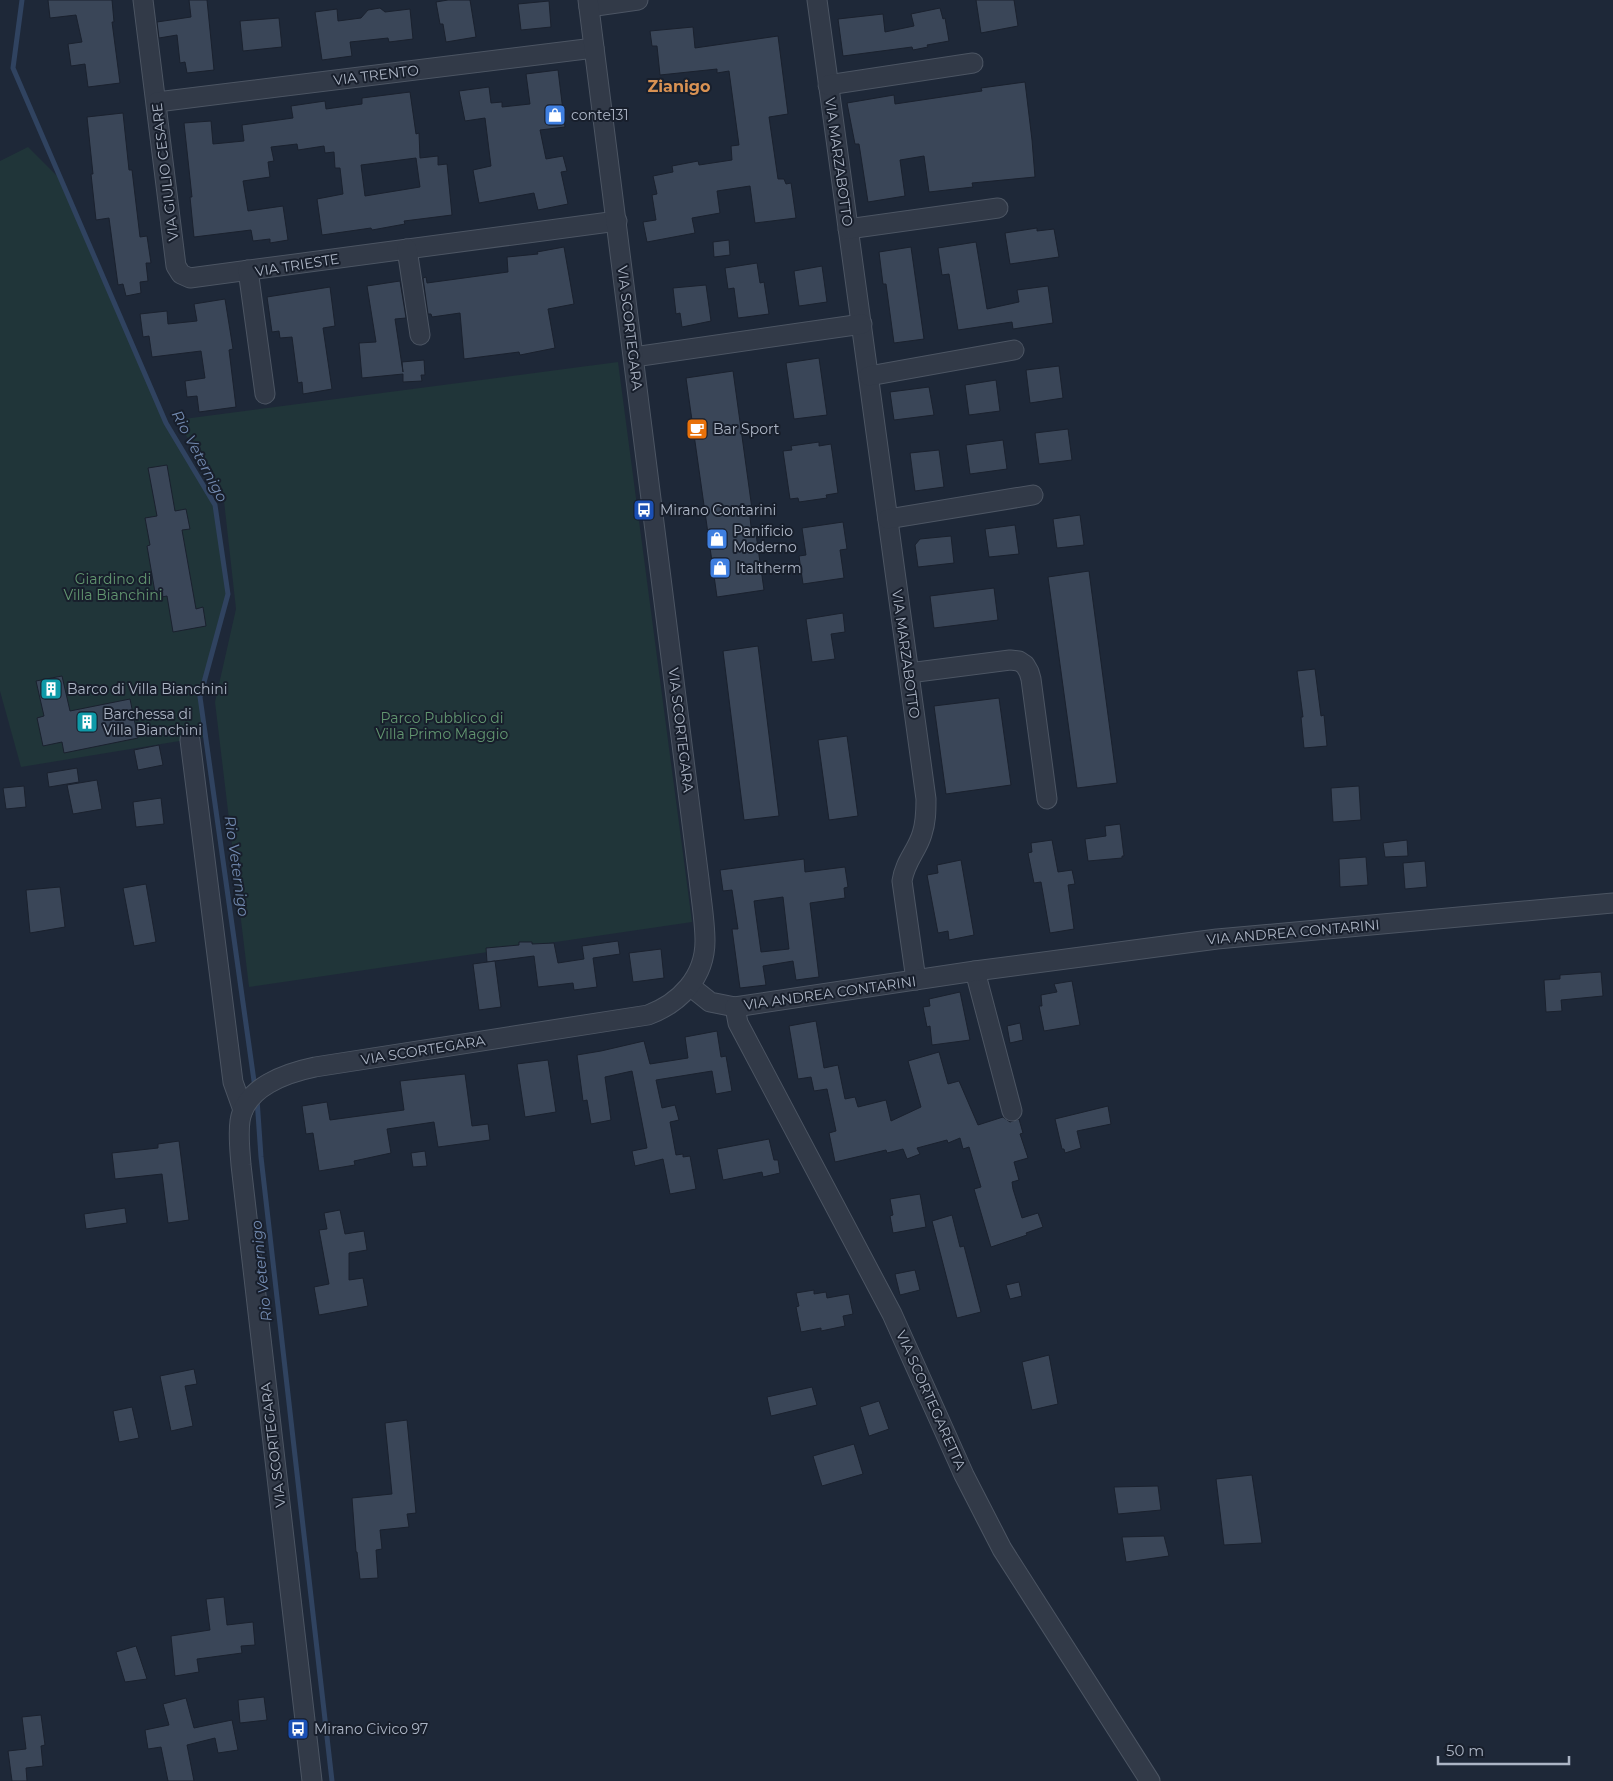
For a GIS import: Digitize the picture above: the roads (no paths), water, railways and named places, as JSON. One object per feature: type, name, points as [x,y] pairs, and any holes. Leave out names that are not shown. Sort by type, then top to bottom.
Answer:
[{"type":"street","name":"VIA GIULIO CESARE","points":[[143,0],[176,266],[181,274],[190,278],[248,270]]},
{"type":"street","points":[[589,4],[638,0]]},
{"type":"street","name":"VIA MARZABOTTO","points":[[817,0],[909,673],[926,812],[922,835],[906,865],[902,881],[916,980]]},
{"type":"street","name":"VIA SCORTEGARA","points":[[312,1781],[241,1164],[240,1122],[247,1104],[268,1084],[298,1070],[648,1016],[671,1004],[690,986],[700,965],[705,941],[697,860],[589,4]]},
{"type":"street","name":"VIA TRENTO","points":[[156,102],[594,48]]},
{"type":"street","points":[[828,86],[973,63]]},
{"type":"street","points":[[848,229],[998,208]]},
{"type":"street","name":"VIA TRIESTE","points":[[264,394],[248,270],[617,221]]},
{"type":"street","points":[[407,249],[420,335]]},
{"type":"street","points":[[634,356],[862,324]]},
{"type":"street","points":[[869,376],[1014,350]]},
{"type":"street","points":[[888,519],[1033,495]]},
{"type":"street","points":[[909,673],[1002,661],[1019,661],[1025,665],[1031,679],[1047,799]]},
{"type":"street","name":"VIA SCORTEGARA","points":[[190,740],[233,1082],[247,1104]]},
{"type":"street","name":"VIA ANDREA CONTARINI","points":[[690,986],[710,1002],[735,1007],[975,971],[1217,938],[1613,903]]},
{"type":"street","points":[[975,971],[1012,1111]]},
{"type":"street","name":"VIA SCORTEGARETTA","points":[[735,1007],[738,1022],[892,1314],[964,1476],[997,1540],[1150,1781]]},
{"type":"waterway","name":"Rio Veternigo","points":[[22,0],[13,68],[166,423],[215,505],[228,594],[200,697],[255,1088]]},
{"type":"waterway","name":"Rio Veternigo","points":[[257,1099],[261,1157],[332,1781]]},
{"type":"place","name":"conte131","points":[[555,115]]},
{"type":"place","name":"Bar Sport","points":[[697,429]]},
{"type":"place","name":"Mirano Contarini","points":[[644,510]]},
{"type":"place","name":"Panificio Moderno","points":[[717,539]]},
{"type":"place","name":"Italtherm","points":[[720,568]]},
{"type":"place","name":"Barco di Villa Bianchini","points":[[51,689]]},
{"type":"place","name":"Barchessa di Villa Bianchini","points":[[87,722]]},
{"type":"place","name":"Mirano Civico 97","points":[[298,1729]]},
{"type":"district","name":"Zianigo","points":[[679,86]]},
{"type":"park label","name":"Giardino di Villa Bianchini","points":[[113,588]]},
{"type":"park label","name":"Parco Pubblico di Villa Primo Maggio","points":[[442,726]]}]
